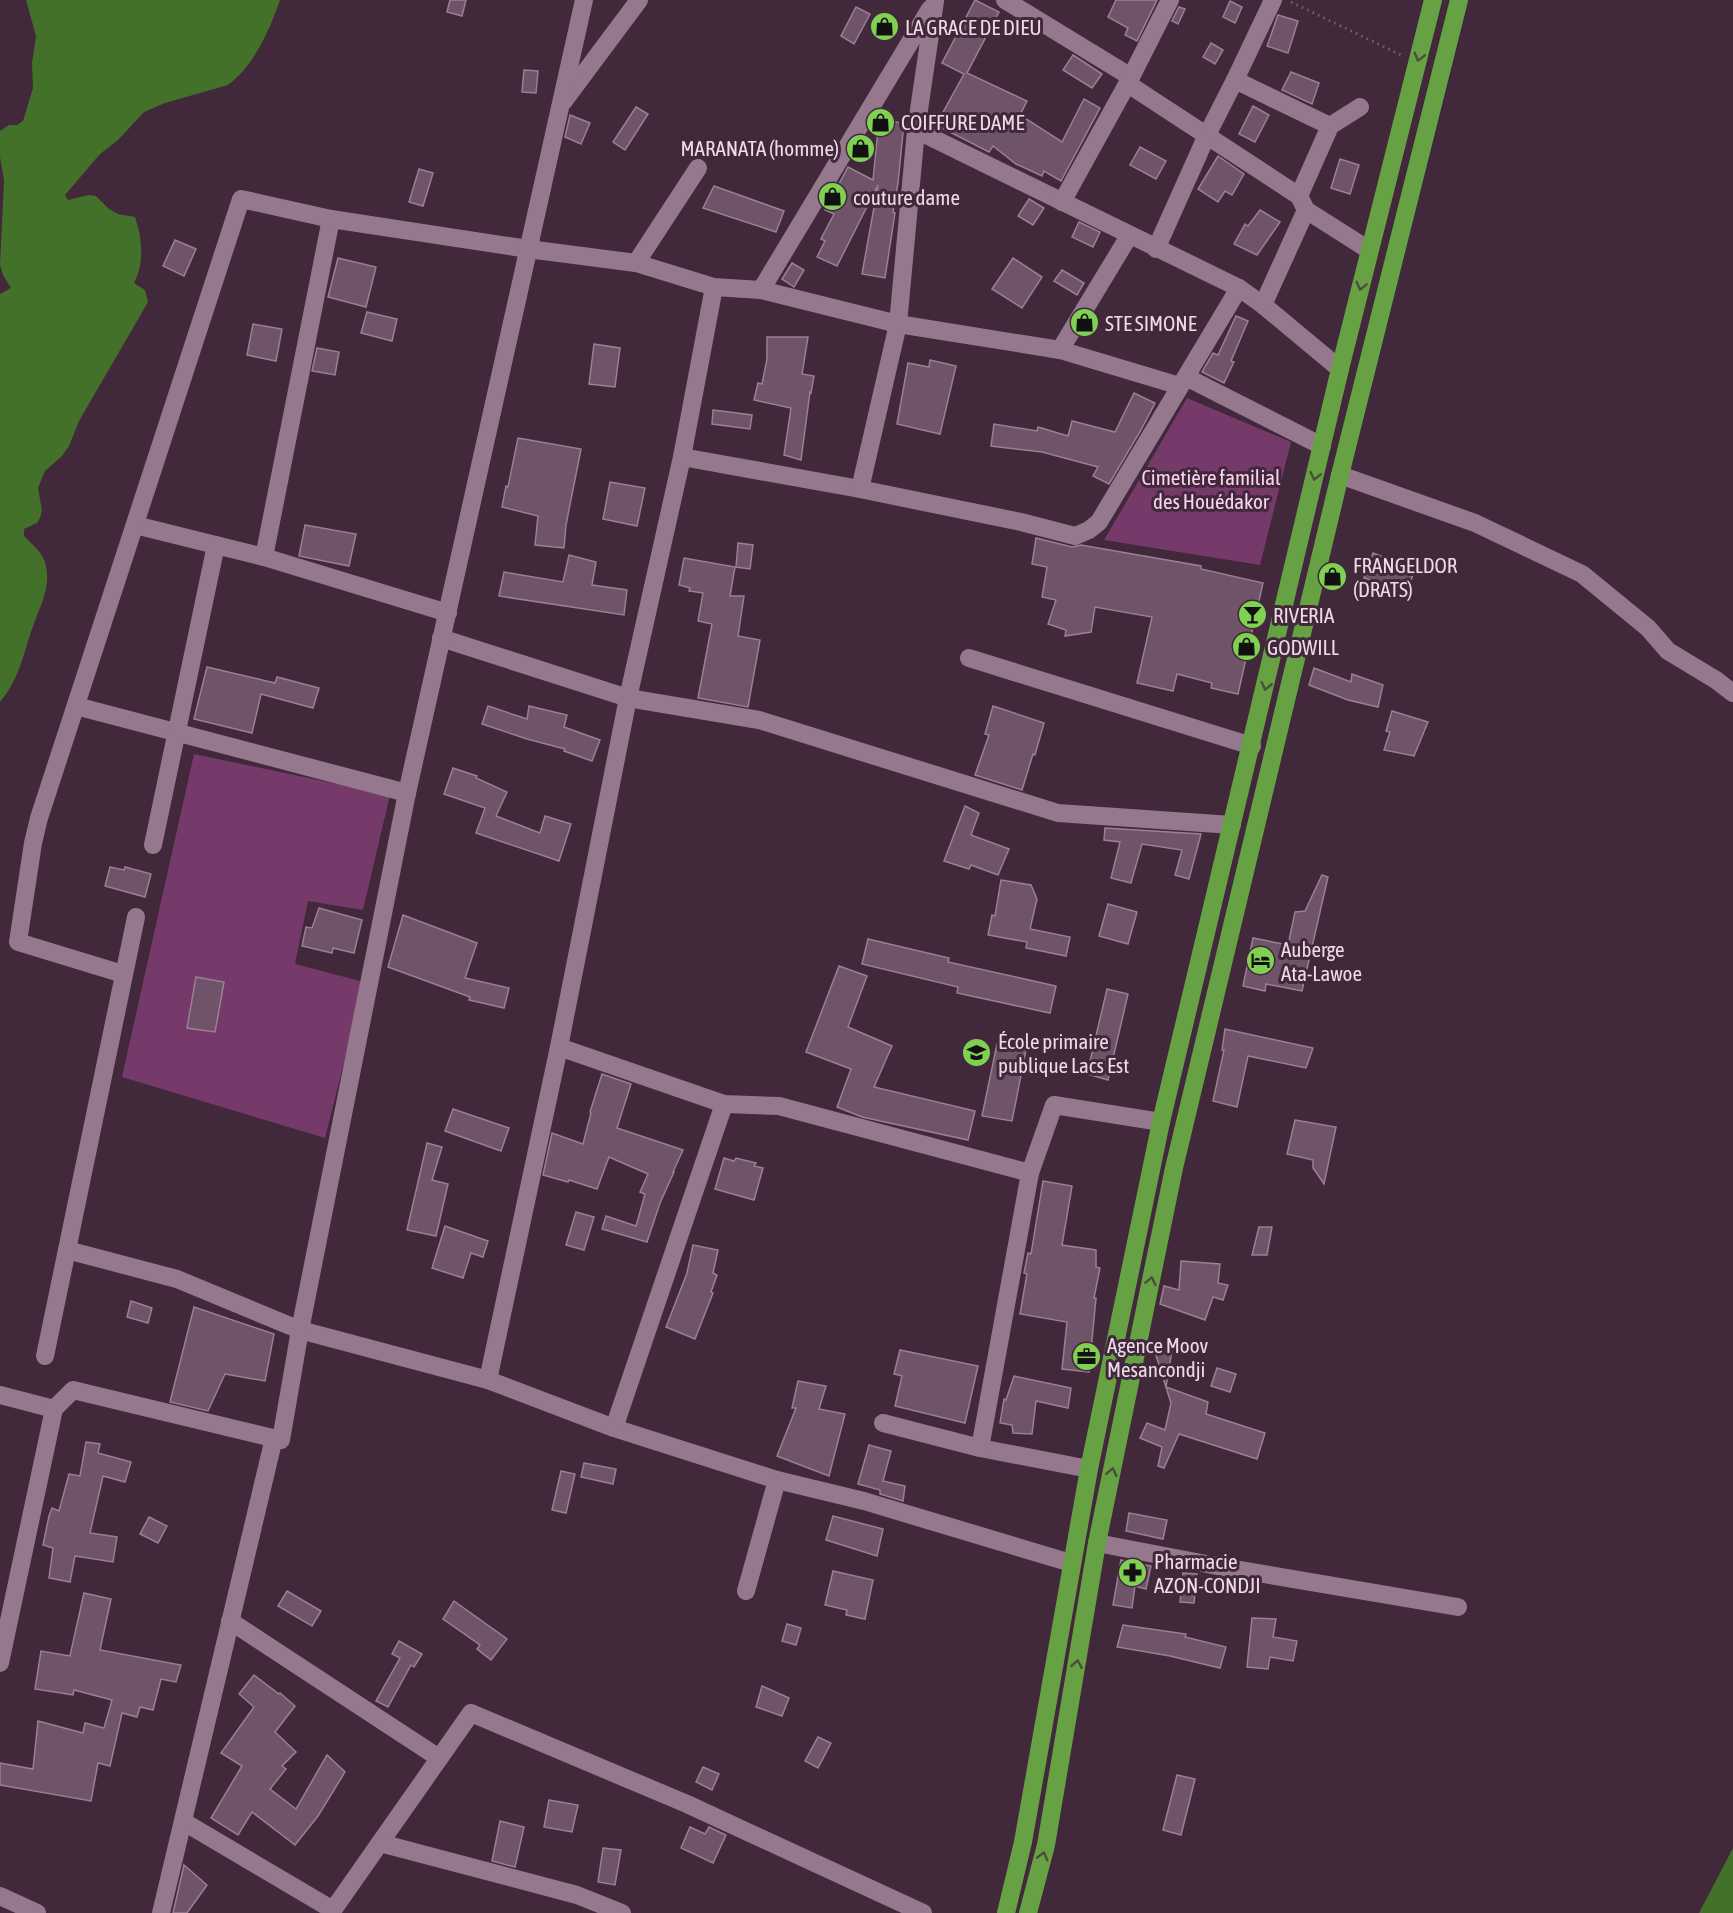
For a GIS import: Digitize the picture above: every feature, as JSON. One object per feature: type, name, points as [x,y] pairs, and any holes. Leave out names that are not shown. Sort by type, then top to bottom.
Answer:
[{"type":"highway","points":[[1006,1913],[1023,1842],[1089,1469],[1161,1122],[1340,369],[1433,0]]},
{"type":"highway","points":[[1028,1913],[1046,1845],[1097,1543],[1174,1168],[1340,475],[1459,0]]},
{"type":"street","points":[[0,1664],[4,1624],[54,1408],[74,1390],[281,1440],[300,1330],[406,793],[584,0]]},
{"type":"street","points":[[559,108],[639,0]]},
{"type":"street","points":[[860,489],[898,324],[916,130],[935,0]]},
{"type":"street","points":[[761,290],[935,0]]},
{"type":"street","points":[[1062,202],[1130,80],[1170,0]]},
{"type":"street","points":[[1156,249],[1207,135],[1273,0]]},
{"type":"street","points":[[1014,2],[1130,80],[1370,250]]},
{"type":"street","points":[[1235,80],[1330,126]]},
{"type":"street","points":[[1263,305],[1330,126],[1360,107]]},
{"type":"street","points":[[916,130],[1239,288],[1340,369]]},
{"type":"street","points":[[636,262],[698,168]]},
{"type":"street","points":[[123,974],[18,942],[37,826],[241,200],[331,219],[528,249],[636,262],[714,286],[761,290],[898,324],[1060,350],[1183,381],[1322,446]]},
{"type":"street","points":[[264,557],[331,219]]},
{"type":"street","points":[[1060,350],[1129,236]]},
{"type":"street","points":[[488,1380],[559,1047],[628,698],[682,457],[714,286]]},
{"type":"street","points":[[682,457],[860,489],[1021,522],[1075,536],[1100,522],[1239,288]]},
{"type":"street","points":[[1340,475],[1474,523],[1582,574],[1648,628],[1668,651],[1733,693]]},
{"type":"street","points":[[135,525],[264,557],[448,613]]},
{"type":"street","points":[[153,845],[216,545]]},
{"type":"street","points":[[441,638],[628,698],[759,720],[1058,813],[1232,825]]},
{"type":"street","points":[[969,658],[1252,746]]},
{"type":"street","points":[[76,706],[406,793]]},
{"type":"street","points":[[45,1356],[136,916]]},
{"type":"street","points":[[559,1047],[724,1104],[779,1106],[1030,1173]]},
{"type":"street","points":[[614,1428],[724,1104]]},
{"type":"street","points":[[980,1448],[1030,1173],[1054,1105],[1161,1122]]},
{"type":"street","points":[[67,1250],[177,1279],[300,1330],[488,1380],[614,1428],[777,1480],[864,1501],[1071,1563]]},
{"type":"street","points":[[0,1395],[54,1408]]},
{"type":"street","points":[[883,1423],[980,1448],[1089,1469]]},
{"type":"street","points":[[161,1913],[274,1438]]},
{"type":"street","points":[[746,1591],[777,1480]]},
{"type":"street","points":[[1097,1543],[1458,1607]]},
{"type":"street","points":[[230,1621],[440,1758]]},
{"type":"street","points":[[184,1822],[333,1910],[471,1713],[687,1804],[923,1913]]},
{"type":"street","points":[[380,1843],[577,1895],[622,1913]]},
{"type":"street","points":[[0,1896],[37,1913]]},
{"type":"path","points":[[1286,0],[1418,63]]},
{"type":"green space","name":"Cimetière familial des Houédakor","points":[[1187,398],[1291,442],[1260,565],[1104,540]]},
{"type":"green space","points":[[194,754],[390,795],[363,910],[308,901],[295,964],[364,982],[325,1138],[122,1077]]},
{"type":"shaded area","points":[[26,0],[280,0],[260,46],[246,68],[237,77],[228,85],[165,103],[144,112],[118,140],[100,154],[65,195],[68,200],[89,195],[96,196],[109,209],[118,214],[135,217],[141,259],[134,283],[145,290],[148,302],[79,421],[69,446],[62,456],[45,471],[38,488],[42,510],[40,518],[37,523],[24,529],[24,536],[45,562],[46,591],[16,676],[0,702],[0,294],[11,288],[0,265],[4,181],[0,157],[0,131],[9,125],[17,125],[23,121],[33,88],[32,63],[36,36]]},
{"type":"shaded area","points":[[1733,1848],[1733,1913],[1699,1913]]},
{"type":"building","points":[[450,0],[466,0],[462,16],[447,12]]},
{"type":"building","points":[[975,0],[999,12],[967,73],[1027,101],[1020,115],[1062,142],[1084,99],[1100,108],[1061,181],[1044,171],[1042,176],[1016,164],[993,146],[989,152],[936,125],[964,74],[942,63]]},
{"type":"building","points":[[1116,0],[1157,0],[1137,41],[1125,35],[1128,28],[1108,17]]},
{"type":"building","points":[[1230,1],[1242,7],[1235,23],[1223,17]]},
{"type":"building","points":[[856,7],[870,14],[854,44],[841,36]]},
{"type":"building","points":[[1179,7],[1185,9],[1178,24],[1172,21]]},
{"type":"building","points":[[1278,15],[1298,21],[1288,53],[1267,46]]},
{"type":"building","points":[[1211,43],[1223,50],[1215,64],[1203,57]]},
{"type":"building","points":[[1073,55],[1102,74],[1092,88],[1063,70]]},
{"type":"building","points":[[524,70],[538,71],[536,93],[522,92]]},
{"type":"building","points":[[1291,72],[1319,83],[1312,104],[1282,90]]},
{"type":"building","points":[[1253,106],[1269,115],[1255,142],[1239,134]]},
{"type":"building","points":[[636,107],[648,114],[625,150],[613,142]]},
{"type":"building","points":[[570,115],[590,123],[581,144],[565,137]]},
{"type":"building","points":[[879,120],[904,123],[893,212],[895,213],[885,278],[862,274],[878,185],[837,266],[817,257],[825,241],[821,239],[834,214],[825,210],[848,167],[873,180]]},
{"type":"building","points":[[1140,147],[1166,161],[1156,179],[1130,165]]},
{"type":"building","points":[[1218,156],[1244,174],[1232,195],[1225,191],[1218,202],[1198,189]]},
{"type":"building","points":[[1340,159],[1359,165],[1350,194],[1331,188]]},
{"type":"building","points":[[419,169],[433,173],[423,206],[409,202]]},
{"type":"building","points":[[714,186],[784,211],[776,232],[703,208]]},
{"type":"building","points":[[1029,199],[1044,208],[1033,225],[1018,216]]},
{"type":"building","points":[[1260,210],[1280,222],[1257,255],[1234,244],[1245,224],[1248,226]]},
{"type":"building","points":[[1079,222],[1100,232],[1093,247],[1072,237]]},
{"type":"building","points":[[175,240],[196,249],[184,276],[163,266]]},
{"type":"building","points":[[338,258],[376,267],[366,307],[328,297]]},
{"type":"building","points":[[1013,258],[1042,277],[1022,308],[992,289]]},
{"type":"building","points":[[792,263],[804,270],[794,287],[782,279]]},
{"type":"building","points":[[1062,270],[1084,283],[1077,295],[1054,281]]},
{"type":"building","points":[[367,312],[397,319],[392,341],[361,333]]},
{"type":"building","points":[[1236,316],[1248,321],[1224,383],[1202,372],[1213,353],[1218,355]]},
{"type":"building","points":[[253,324],[282,329],[276,361],[247,355]]},
{"type":"building","points":[[767,337],[808,337],[802,374],[814,376],[801,460],[784,455],[791,408],[754,400],[758,383],[762,384],[767,359]]},
{"type":"building","points":[[594,344],[620,348],[615,387],[589,384]]},
{"type":"building","points":[[317,348],[339,352],[335,375],[312,371]]},
{"type":"building","points":[[930,360],[956,366],[940,434],[897,424],[908,363],[929,367]]},
{"type":"building","points":[[1134,393],[1155,403],[1109,484],[1093,476],[1098,467],[1042,452],[991,446],[994,424],[1037,431],[1038,427],[1068,436],[1072,421],[1115,432]]},
{"type":"building","points":[[713,410],[752,415],[750,429],[712,424]]},
{"type":"building","points":[[518,438],[581,449],[566,525],[564,548],[535,545],[538,516],[502,507]]},
{"type":"building","points":[[610,482],[645,488],[637,526],[603,519]]},
{"type":"building","points":[[305,525],[356,534],[349,566],[299,556]]},
{"type":"building","points":[[1036,538],[1072,547],[1081,545],[1201,566],[1201,569],[1263,583],[1238,694],[1211,688],[1212,683],[1177,674],[1173,691],[1137,683],[1152,617],[1095,607],[1091,632],[1065,636],[1066,630],[1048,624],[1056,600],[1042,597],[1047,567],[1032,564]]},
{"type":"building","points":[[738,543],[753,545],[750,569],[736,567]]},
{"type":"building","points":[[1373,553],[1415,569],[1407,592],[1364,578]]},
{"type":"building","points":[[569,555],[596,562],[592,585],[627,590],[624,615],[499,596],[504,572],[563,582]]},
{"type":"building","points":[[684,558],[735,567],[730,596],[744,596],[738,636],[760,640],[748,707],[698,698],[712,624],[698,621],[703,593],[689,591],[690,588],[679,585]]},
{"type":"building","points":[[207,667],[275,683],[277,677],[319,688],[313,708],[261,694],[252,733],[194,719]]},
{"type":"building","points":[[1314,668],[1351,682],[1352,674],[1383,685],[1378,707],[1348,700],[1309,685]]},
{"type":"building","points":[[488,706],[527,719],[529,706],[567,715],[564,727],[600,740],[592,761],[564,751],[565,749],[482,724]]},
{"type":"building","points":[[993,706],[1044,723],[1022,790],[975,775],[989,735],[985,734]]},
{"type":"building","points":[[1392,711],[1428,722],[1414,756],[1384,750],[1390,732],[1386,731]]},
{"type":"building","points":[[453,768],[477,776],[476,778],[507,792],[496,816],[540,833],[545,816],[571,824],[559,861],[476,833],[485,808],[444,794]]},
{"type":"building","points":[[965,806],[979,813],[971,835],[1009,849],[998,875],[971,865],[969,869],[944,861]]},
{"type":"building","points":[[1105,828],[1201,834],[1189,879],[1175,875],[1182,850],[1142,844],[1131,883],[1111,878],[1120,842],[1104,840]]},
{"type":"building","points":[[110,867],[124,870],[125,867],[151,874],[145,897],[105,886]]},
{"type":"building","points":[[1322,875],[1328,877],[1302,991],[1266,984],[1265,991],[1243,986],[1253,938],[1288,945],[1295,912],[1305,911]]},
{"type":"building","points":[[1001,880],[1031,885],[1037,899],[1030,929],[1070,937],[1066,956],[1026,948],[1027,942],[988,935],[992,915],[995,916]]},
{"type":"building","points":[[1108,904],[1137,912],[1128,944],[1099,936]]},
{"type":"building","points":[[319,908],[362,920],[354,953],[333,948],[332,953],[302,946],[306,927],[312,928]]},
{"type":"building","points":[[403,915],[477,943],[465,978],[509,988],[504,1008],[469,1000],[470,997],[388,967]]},
{"type":"building","points":[[868,939],[949,958],[948,962],[1056,986],[1050,1013],[957,993],[958,987],[862,964]]},
{"type":"building","points":[[839,966],[867,976],[848,1027],[892,1046],[874,1087],[975,1111],[968,1140],[862,1117],[837,1107],[851,1069],[806,1052]]},
{"type":"building","points":[[196,977],[224,982],[215,1032],[187,1028]]},
{"type":"building","points":[[1107,989],[1128,994],[1108,1080],[1087,1074]]},
{"type":"building","points":[[1225,1029],[1313,1048],[1306,1068],[1248,1056],[1237,1107],[1213,1101],[1224,1050],[1222,1050]]},
{"type":"building","points":[[997,1044],[1026,1050],[1012,1121],[982,1116]]},
{"type":"building","points":[[602,1074],[631,1084],[617,1128],[683,1150],[660,1203],[647,1242],[602,1229],[606,1216],[636,1226],[645,1194],[640,1192],[648,1174],[609,1157],[597,1189],[543,1175],[552,1133],[583,1144]]},
{"type":"building","points":[[453,1109],[509,1128],[501,1151],[445,1131]]},
{"type":"building","points":[[1295,1120],[1336,1127],[1324,1184],[1313,1168],[1313,1160],[1287,1154]]},
{"type":"building","points":[[427,1143],[442,1147],[432,1180],[448,1184],[436,1236],[407,1230]]},
{"type":"building","points":[[724,1158],[734,1161],[736,1158],[756,1163],[754,1166],[763,1168],[754,1200],[715,1189]]},
{"type":"building","points":[[1043,1181],[1072,1186],[1062,1245],[1096,1250],[1096,1267],[1100,1268],[1094,1298],[1096,1298],[1089,1372],[1062,1369],[1067,1322],[1020,1314],[1027,1274],[1024,1273],[1028,1253],[1031,1254]]},
{"type":"building","points":[[576,1212],[594,1217],[584,1250],[566,1245]]},
{"type":"building","points":[[445,1226],[488,1241],[483,1257],[471,1253],[463,1278],[432,1268]]},
{"type":"building","points":[[1259,1227],[1272,1227],[1267,1255],[1252,1255]]},
{"type":"building","points":[[693,1245],[718,1250],[713,1273],[717,1275],[711,1292],[713,1293],[695,1339],[666,1327],[687,1273]]},
{"type":"building","points":[[1181,1261],[1220,1264],[1218,1283],[1228,1285],[1223,1300],[1213,1297],[1205,1320],[1160,1304],[1164,1286],[1179,1290]]},
{"type":"building","points":[[131,1301],[152,1308],[148,1323],[127,1317]]},
{"type":"building","points":[[194,1307],[274,1334],[265,1381],[225,1374],[208,1411],[170,1402]]},
{"type":"building","points":[[1153,1346],[1172,1350],[1166,1387],[1208,1402],[1206,1414],[1265,1433],[1257,1459],[1179,1434],[1164,1468],[1158,1466],[1162,1447],[1140,1438],[1147,1423],[1165,1430],[1171,1403]]},
{"type":"building","points":[[900,1350],[978,1366],[965,1423],[895,1406],[902,1376],[894,1374]]},
{"type":"building","points":[[1217,1368],[1236,1374],[1230,1392],[1211,1386]]},
{"type":"building","points":[[1014,1376],[1071,1388],[1068,1408],[1036,1401],[1032,1434],[1013,1433],[1012,1425],[1000,1423],[1004,1399],[1006,1400]]},
{"type":"building","points":[[798,1381],[826,1386],[819,1409],[845,1414],[829,1476],[777,1456],[796,1408],[792,1408]]},
{"type":"building","points":[[86,1442],[100,1444],[98,1453],[131,1462],[125,1482],[103,1476],[90,1533],[117,1537],[113,1562],[75,1556],[70,1582],[49,1578],[53,1548],[43,1545],[49,1516],[52,1508],[59,1511],[69,1474],[80,1476]]},
{"type":"building","points":[[869,1445],[891,1451],[883,1481],[905,1486],[903,1501],[880,1494],[880,1490],[858,1484]]},
{"type":"building","points":[[584,1463],[616,1469],[613,1484],[581,1477]]},
{"type":"building","points":[[561,1471],[575,1474],[566,1513],[552,1510]]},
{"type":"building","points":[[1129,1513],[1167,1520],[1163,1539],[1126,1531]]},
{"type":"building","points":[[833,1516],[883,1529],[877,1556],[826,1540]]},
{"type":"building","points":[[149,1517],[167,1526],[158,1543],[140,1534]]},
{"type":"building","points":[[1121,1560],[1151,1566],[1146,1589],[1135,1586],[1132,1608],[1113,1605]]},
{"type":"building","points":[[833,1571],[873,1580],[865,1619],[846,1615],[847,1610],[825,1605]]},
{"type":"building","points":[[1183,1573],[1197,1574],[1194,1603],[1180,1602]]},
{"type":"building","points":[[287,1591],[321,1611],[312,1626],[278,1606]]},
{"type":"building","points":[[84,1593],[111,1599],[100,1650],[181,1665],[176,1682],[161,1679],[153,1710],[140,1707],[137,1717],[122,1713],[110,1766],[98,1763],[91,1801],[0,1785],[0,1763],[33,1769],[38,1721],[83,1733],[85,1723],[104,1728],[112,1700],[74,1690],[73,1695],[35,1689],[41,1651],[70,1656]]},
{"type":"building","points":[[454,1601],[507,1639],[491,1660],[477,1649],[480,1645],[443,1619]]},
{"type":"building","points":[[1252,1618],[1276,1619],[1273,1637],[1297,1641],[1293,1661],[1270,1657],[1268,1669],[1247,1667]]},
{"type":"building","points":[[787,1624],[801,1628],[796,1645],[782,1641]]},
{"type":"building","points":[[1123,1625],[1186,1634],[1185,1637],[1226,1647],[1220,1668],[1117,1647]]},
{"type":"building","points":[[399,1641],[422,1654],[414,1667],[411,1665],[388,1707],[376,1701],[400,1658],[392,1654]]},
{"type":"building","points":[[254,1675],[295,1706],[275,1732],[296,1752],[282,1766],[286,1769],[270,1789],[296,1809],[327,1755],[345,1772],[318,1816],[295,1845],[252,1812],[238,1835],[211,1818],[242,1766],[221,1753],[254,1707],[239,1694]]},
{"type":"building","points":[[762,1686],[789,1698],[782,1716],[756,1707]]},
{"type":"building","points":[[818,1737],[831,1743],[818,1768],[805,1761]]},
{"type":"building","points":[[703,1767],[719,1774],[712,1790],[696,1782]]},
{"type":"building","points":[[1177,1775],[1195,1779],[1181,1835],[1163,1830]]},
{"type":"building","points":[[549,1800],[578,1805],[572,1832],[544,1827]]},
{"type":"building","points":[[500,1821],[524,1827],[515,1867],[492,1861]]},
{"type":"building","points":[[690,1827],[705,1834],[709,1827],[726,1835],[713,1863],[681,1848]]},
{"type":"building","points":[[603,1848],[621,1850],[615,1885],[598,1882]]},
{"type":"building","points":[[184,1865],[207,1885],[187,1913],[173,1913]]},
{"type":"place","name":"LA GRACE DE DIEU","points":[[884,27]]},
{"type":"place","name":"COIFFURE DAME","points":[[880,122]]},
{"type":"place","name":"MARANATA (homme)","points":[[860,148]]},
{"type":"place","name":"couture dame","points":[[832,197]]},
{"type":"place","name":"STE SIMONE","points":[[1084,323]]},
{"type":"place","name":"FRANGELDOR (DRATS)","points":[[1332,577]]},
{"type":"place","name":"RIVERIA","points":[[1252,615]]},
{"type":"place","name":"GODWILL","points":[[1246,647]]},
{"type":"place","name":"Auberge Ata-Lawoe","points":[[1260,961]]},
{"type":"place","name":"École primaire publique Lacs Est","points":[[977,1053]]},
{"type":"place","name":"Agence Moov Mesancondji","points":[[1086,1357]]},
{"type":"place","name":"Pharmacie AZON-CONDJI","points":[[1133,1573]]}]
